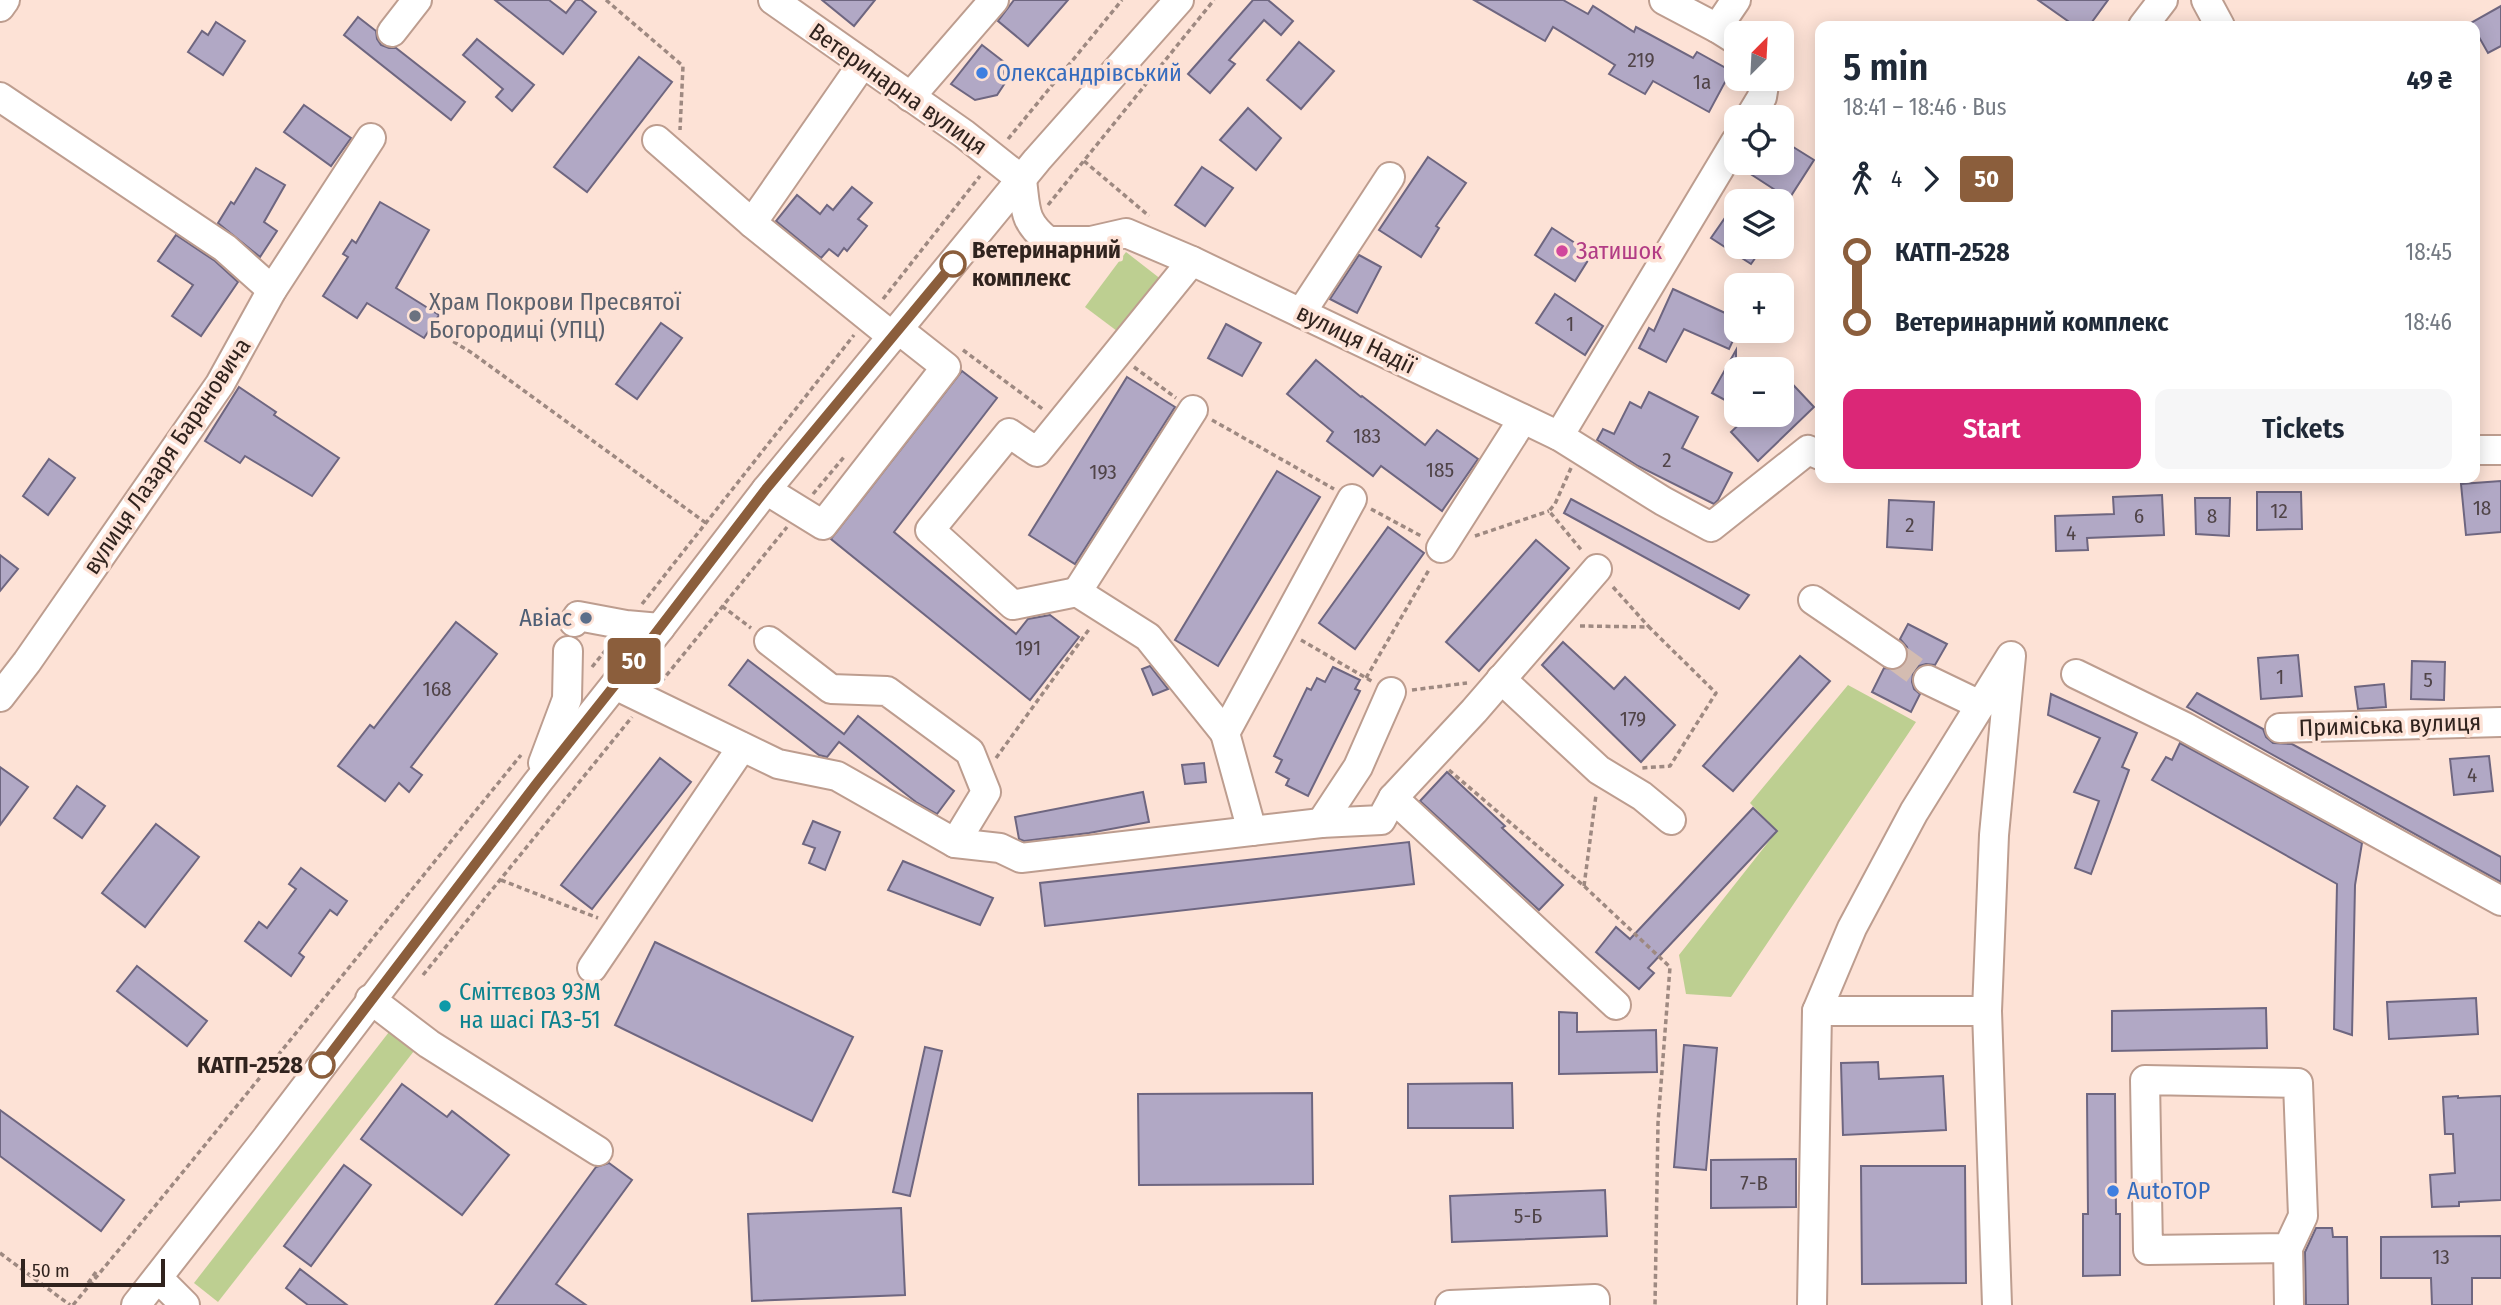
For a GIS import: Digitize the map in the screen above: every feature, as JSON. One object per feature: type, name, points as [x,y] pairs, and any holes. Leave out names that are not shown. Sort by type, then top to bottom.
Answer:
[{"type":"street","points":[[0,7],[5,0]]},
{"type":"street","points":[[392,32],[417,0]]},
{"type":"street","name":"Ветеринарна вулиця","points":[[773,0],[994,157],[1022,180]]},
{"type":"street","points":[[910,97],[995,0]]},
{"type":"street","points":[[184,1305],[144,1297],[370,999],[766,489],[1022,180],[1179,0]]},
{"type":"street","points":[[1664,0],[1724,33]]},
{"type":"street","points":[[1729,21],[1735,0]]},
{"type":"street","points":[[2147,21],[2164,0]]},
{"type":"street","points":[[2206,0],[2217,21]]},
{"type":"street","points":[[752,223],[863,63]]},
{"type":"street","points":[[0,97],[225,248],[272,290]]},
{"type":"street","name":"вулиця Лазаря Барановича","points":[[0,697],[220,384],[272,290],[371,138]]},
{"type":"street","points":[[657,140],[752,223],[868,317],[946,367],[823,525],[766,489]]},
{"type":"street","points":[[1570,442],[1724,163]]},
{"type":"street","points":[[1301,313],[1390,177]]},
{"type":"street","points":[[1022,180],[1027,218],[1032,226]]},
{"type":"street","name":"вулиця Надії","points":[[1032,226],[1048,242],[1091,241],[1126,233],[1192,261],[1570,442],[1663,501],[1711,527],[1815,447]]},
{"type":"street","points":[[1192,261],[1037,452],[1009,433],[930,530],[1013,605],[1077,592],[1148,637],[1225,733],[1252,831]]},
{"type":"street","points":[[1077,592],[1193,410]]},
{"type":"street","points":[[1441,548],[1523,419]]},
{"type":"street","points":[[2480,450],[2501,450]]},
{"type":"street","points":[[1225,733],[1352,499]]},
{"type":"street","points":[[615,685],[778,764],[837,776],[955,843],[1000,848],[1021,858],[1321,823],[1381,820],[1393,798],[1597,569]]},
{"type":"street","points":[[1813,600],[1892,654]]},
{"type":"street","points":[[574,622],[578,616],[660,628]]},
{"type":"street","points":[[769,641],[831,689],[887,691],[970,752],[986,792],[955,843]]},
{"type":"street","points":[[537,783],[567,699],[568,651]]},
{"type":"street","points":[[1812,1305],[1817,1011],[1852,928],[1908,824],[2011,656],[1994,835],[1987,1011],[1997,1305]]},
{"type":"street","points":[[2076,674],[2185,727],[2501,901]]},
{"type":"street","points":[[1501,679],[1599,770],[1643,796],[1671,820]]},
{"type":"street","points":[[1928,680],[1980,705]]},
{"type":"street","points":[[1321,823],[1358,767],[1391,692]]},
{"type":"street","name":"Приміська вулиця","points":[[2280,729],[2501,722]]},
{"type":"street","points":[[592,968],[743,747]]},
{"type":"street","points":[[1393,798],[1616,1005]]},
{"type":"street","points":[[370,999],[429,1044],[597,1151]]},
{"type":"street","points":[[1817,1011],[1987,1011]]},
{"type":"street","points":[[2288,1248],[2148,1250],[2145,1080],[2298,1083],[2303,1216],[2288,1248],[2289,1305]]},
{"type":"street","points":[[1450,1305],[1595,1299],[1595,1305]]},
{"type":"path","points":[[606,0],[683,66],[679,159]]},
{"type":"path","points":[[592,667],[994,157],[1122,0]]},
{"type":"path","points":[[1032,226],[1214,0]]},
{"type":"path","points":[[1084,161],[1156,224]]},
{"type":"path","points":[[446,337],[472,353],[706,523]]},
{"type":"path","points":[[954,342],[1060,422]]},
{"type":"path","points":[[1117,354],[1193,410],[1352,499]]},
{"type":"path","points":[[1570,442],[1555,504],[1549,511],[1649,627],[1716,693],[1670,766],[1634,768]]},
{"type":"path","points":[[1366,678],[1441,548]]},
{"type":"path","points":[[722,606],[769,641]]},
{"type":"path","points":[[981,779],[1103,609]]},
{"type":"path","points":[[1546,626],[1649,627]]},
{"type":"path","points":[[0,1253],[72,1305],[232,1113],[528,747]]},
{"type":"path","points":[[1433,755],[1584,886],[1670,967],[1658,1123],[1655,1305]]},
{"type":"path","points":[[1584,886],[1599,770]]},
{"type":"path","points":[[500,879],[620,927]]},
{"type":"green space","points":[[1126,252],[1162,280],[1121,334],[1085,307]]},
{"type":"green space","points":[[1848,685],[1916,722],[1731,997],[1686,994],[1679,955],[1777,831],[1750,803]]},
{"type":"green space","points":[[389,1032],[414,1051],[218,1302],[194,1283]]},
{"type":"building","points":[[495,0],[549,0],[566,13],[576,0],[581,0],[596,12],[563,54]]},
{"type":"building","points":[[822,0],[875,0],[854,26]]},
{"type":"building","points":[[1014,0],[1068,0],[1028,46],[998,21]]},
{"type":"building","points":[[1253,0],[1268,0],[1293,21],[1281,35],[1264,20],[1229,60],[1235,64],[1210,93],[1188,74]]},
{"type":"building","points":[[1474,0],[1563,0],[1588,14],[1593,6],[1634,32],[1636,27],[1693,58],[1697,52],[1724,67],[1724,84],[1709,112],[1653,81],[1645,94],[1609,74],[1615,65],[1553,27],[1545,41]]},
{"type":"building","points":[[2038,0],[2108,0],[2093,21],[2068,21]]},
{"type":"building","points":[[2501,6],[2501,46],[2488,53],[2480,39],[2480,21],[2475,21]]},
{"type":"building","points":[[358,17],[376,31],[381,45],[396,48],[465,102],[451,120],[344,35]]},
{"type":"building","points":[[216,22],[245,41],[223,75],[188,52],[202,31],[208,35]]},
{"type":"building","points":[[477,39],[534,85],[512,111],[496,97],[503,89],[463,55]]},
{"type":"building","points":[[1299,42],[1334,71],[1301,109],[1267,80]]},
{"type":"building","name":"Олександрівський","points":[[982,45],[1004,62],[1005,83],[997,95],[975,100],[951,84]]},
{"type":"building","points":[[639,57],[672,82],[587,192],[554,167]]},
{"type":"building","points":[[304,105],[351,138],[331,166],[284,132]]},
{"type":"building","points":[[1248,108],[1281,138],[1256,170],[1220,140]]},
{"type":"building","points":[[1794,148],[1814,160],[1794,191],[1794,189],[1774,189],[1752,175],[1794,175]]},
{"type":"building","points":[[1428,157],[1466,183],[1436,226],[1439,228],[1421,257],[1379,230]]},
{"type":"building","points":[[1202,167],[1233,188],[1205,226],[1175,205]]},
{"type":"building","points":[[256,168],[285,185],[264,222],[277,231],[260,257],[218,223],[231,202],[234,204]]},
{"type":"building","points":[[852,187],[872,203],[858,219],[867,226],[847,251],[844,248],[838,256],[829,249],[821,258],[776,221],[797,195],[820,214],[827,205],[833,210]]},
{"type":"building","points":[[380,202],[429,230],[396,288],[439,315],[424,338],[367,303],[357,318],[323,296],[348,257],[343,254],[352,240],[356,243]]},
{"type":"building","points":[[1724,219],[1724,246],[1711,238]]},
{"type":"building","points":[[1552,228],[1592,254],[1575,281],[1535,255]]},
{"type":"building","points":[[176,235],[215,261],[238,282],[201,336],[172,316],[193,285],[158,261]]},
{"type":"building","points":[[1359,255],[1381,267],[1357,313],[1330,299]]},
{"type":"building","points":[[1673,289],[1724,312],[1724,343],[1732,343],[1729,349],[1684,329],[1666,362],[1639,348],[1649,328],[1654,331]]},
{"type":"building","points":[[1555,294],[1603,326],[1585,355],[1536,323]]},
{"type":"building","points":[[661,323],[682,338],[637,399],[616,384]]},
{"type":"building","points":[[1226,324],[1261,343],[1242,376],[1208,358]]},
{"type":"building","points":[[1316,360],[1425,445],[1437,430],[1478,459],[1442,511],[1381,466],[1373,476],[1327,441],[1333,432],[1287,394]]},
{"type":"building","points":[[962,371],[997,398],[894,532],[1016,634],[1028,619],[1050,615],[1079,637],[1030,700],[831,539]]},
{"type":"building","points":[[1724,372],[1724,400],[1712,393]]},
{"type":"building","points":[[1127,377],[1175,407],[1075,564],[1029,535]]},
{"type":"building","points":[[1794,386],[1814,407],[1794,426]]},
{"type":"building","points":[[239,387],[276,412],[274,415],[339,458],[312,496],[245,456],[240,463],[205,441]]},
{"type":"building","points":[[1649,392],[1698,417],[1682,448],[1732,473],[1714,504],[1638,466],[1597,440],[1603,429],[1614,434],[1630,402],[1641,408]]},
{"type":"building","points":[[1736,427],[1793,427],[1758,461],[1731,432]]},
{"type":"building","points":[[49,459],[75,478],[48,515],[23,496]]},
{"type":"building","points":[[1277,471],[1320,497],[1218,666],[1175,640]]},
{"type":"building","points":[[2501,481],[2501,532],[2466,535],[2461,484]]},
{"type":"building","points":[[2257,492],[2301,492],[2302,529],[2257,530]]},
{"type":"building","points":[[2162,495],[2164,535],[2087,538],[2088,550],[2056,551],[2055,516],[2114,514],[2113,497]]},
{"type":"building","points":[[2195,498],[2230,498],[2229,536],[2196,534]]},
{"type":"building","points":[[1571,499],[1749,595],[1739,609],[1564,513]]},
{"type":"building","points":[[1889,500],[1934,502],[1932,550],[1887,547]]},
{"type":"building","points":[[1388,527],[1424,553],[1355,649],[1319,623]]},
{"type":"building","points":[[1536,540],[1569,568],[1479,671],[1446,642]]},
{"type":"building","points":[[0,555],[18,569],[0,591]]},
{"type":"building","points":[[456,622],[497,654],[411,767],[422,775],[409,792],[399,783],[385,801],[338,766],[370,725],[374,728]]},
{"type":"building","points":[[1908,624],[1947,644],[1935,665],[1919,666],[1913,672],[1914,689],[1920,694],[1911,712],[1872,692],[1884,668],[1899,669],[1906,663],[1909,655],[1907,647],[1900,639]]},
{"type":"building","points":[[1563,642],[1614,689],[1625,677],[1675,725],[1641,762],[1542,665]]},
{"type":"building","points":[[2298,655],[2302,696],[2261,699],[2258,658]]},
{"type":"building","points":[[1800,656],[1830,681],[1733,791],[1703,766]]},
{"type":"building","points":[[748,660],[844,734],[858,716],[954,791],[937,814],[916,802],[839,742],[827,757],[819,755],[729,685]]},
{"type":"building","points":[[2412,661],[2445,662],[2444,700],[2411,699]]},
{"type":"building","points":[[1150,666],[1168,689],[1153,695],[1142,669]]},
{"type":"building","points":[[1333,667],[1360,680],[1355,689],[1360,691],[1308,796],[1286,785],[1289,779],[1276,772],[1282,760],[1274,756],[1307,688],[1311,690],[1317,678],[1325,682]]},
{"type":"building","points":[[2384,684],[2386,707],[2358,709],[2355,687]]},
{"type":"building","points":[[2197,693],[2263,729],[2266,737],[2273,743],[2292,744],[2501,857],[2501,882],[2187,707]]},
{"type":"building","points":[[2051,694],[2137,733],[2122,767],[2129,770],[2091,874],[2075,868],[2099,801],[2074,792],[2100,738],[2048,715]]},
{"type":"building","points":[[2180,743],[2362,843],[2355,885],[2352,1035],[2334,1029],[2337,884],[2152,780],[2166,757],[2172,760]]},
{"type":"building","points":[[2489,756],[2493,791],[2454,795],[2450,759]]},
{"type":"building","points":[[660,758],[691,782],[592,909],[561,885]]},
{"type":"building","points":[[1204,763],[1206,782],[1185,784],[1182,765]]},
{"type":"building","points":[[0,767],[28,787],[0,825]]},
{"type":"building","points":[[1447,772],[1563,885],[1539,910],[1420,801]]},
{"type":"building","points":[[77,786],[105,806],[82,838],[54,818]]},
{"type":"building","points":[[1143,792],[1149,822],[1089,833],[1024,841],[1019,839],[1015,817]]},
{"type":"building","points":[[1753,808],[1777,831],[1648,968],[1654,973],[1639,989],[1596,952],[1616,927],[1630,939]]},
{"type":"building","points":[[813,821],[840,832],[825,870],[809,863],[815,848],[803,844]]},
{"type":"building","points":[[156,824],[199,857],[145,927],[102,893]]},
{"type":"building","points":[[1409,842],[1414,884],[1045,926],[1040,883]]},
{"type":"building","points":[[903,861],[993,898],[980,925],[888,890]]},
{"type":"building","points":[[301,868],[347,901],[337,915],[330,910],[299,953],[304,957],[291,976],[245,941],[259,922],[267,928],[296,889],[289,884]]},
{"type":"building","points":[[655,942],[853,1037],[812,1121],[615,1025]]},
{"type":"building","points":[[137,966],[207,1021],[187,1046],[117,991]]},
{"type":"building","points":[[2476,998],[2478,1034],[2389,1039],[2387,1002]]},
{"type":"building","points":[[2266,1008],[2267,1048],[2112,1051],[2112,1011]]},
{"type":"building","points":[[1559,1012],[1577,1013],[1577,1032],[1656,1030],[1657,1072],[1559,1074]]},
{"type":"building","points":[[1684,1045],[1717,1048],[1706,1170],[1674,1167]]},
{"type":"building","points":[[925,1047],[942,1051],[910,1196],[893,1192]]},
{"type":"building","points":[[1878,1062],[1879,1079],[1943,1076],[1946,1130],[1843,1135],[1841,1063]]},
{"type":"building","points":[[1512,1083],[1513,1128],[1408,1128],[1408,1084]]},
{"type":"building","points":[[402,1084],[447,1117],[452,1111],[509,1155],[462,1215],[361,1139]]},
{"type":"building","points":[[1312,1093],[1313,1184],[1139,1185],[1138,1094]]},
{"type":"building","points":[[2087,1094],[2115,1094],[2116,1214],[2120,1214],[2120,1275],[2083,1276],[2083,1214],[2088,1214]]},
{"type":"building","points":[[2501,1096],[2501,1200],[2459,1202],[2459,1206],[2432,1207],[2430,1175],[2455,1173],[2453,1134],[2445,1134],[2443,1097]]},
{"type":"building","points":[[0,1110],[124,1200],[101,1231],[0,1156]]},
{"type":"building","points":[[1796,1159],[1796,1207],[1711,1208],[1711,1160]]},
{"type":"building","points":[[609,1163],[632,1180],[556,1284],[586,1305],[495,1305],[596,1167]]},
{"type":"building","points":[[344,1165],[371,1185],[311,1266],[284,1246]]},
{"type":"building","points":[[1861,1166],[1965,1166],[1966,1283],[1862,1284]]},
{"type":"building","points":[[1605,1190],[1607,1236],[1452,1242],[1450,1196]]},
{"type":"building","points":[[901,1208],[905,1295],[752,1301],[748,1214]]},
{"type":"building","points":[[2316,1228],[2332,1228],[2333,1237],[2347,1237],[2348,1305],[2306,1305],[2305,1252]]},
{"type":"building","points":[[2501,1236],[2501,1278],[2472,1278],[2472,1305],[2432,1305],[2431,1278],[2381,1278],[2381,1237]]},
{"type":"building","points":[[300,1269],[347,1305],[308,1305],[286,1288]]},
{"type":"tunnel","points":[[1892,654],[1928,680]]},
{"type":"bus line","name":"50","points":[[322,1065],[370,999],[766,489],[953,264]]},
{"type":"place","name":"Олександрівський","points":[[982,73]]},
{"type":"place","name":"Затишок","points":[[1562,251]]},
{"type":"place","name":"Ветеринарний комплекс","points":[[953,264]]},
{"type":"place","name":"Храм Покрови Пресвятої Богородиці (УПЦ)","points":[[415,316]]},
{"type":"place","name":"Авіас","points":[[586,618]]},
{"type":"place","name":"Сміттєвоз 93М на шасі ГАЗ-51","points":[[445,1006]]},
{"type":"place","name":"КАТП-2528","points":[[322,1065]]},
{"type":"place","name":"AutoTOP","points":[[2113,1191]]}]
